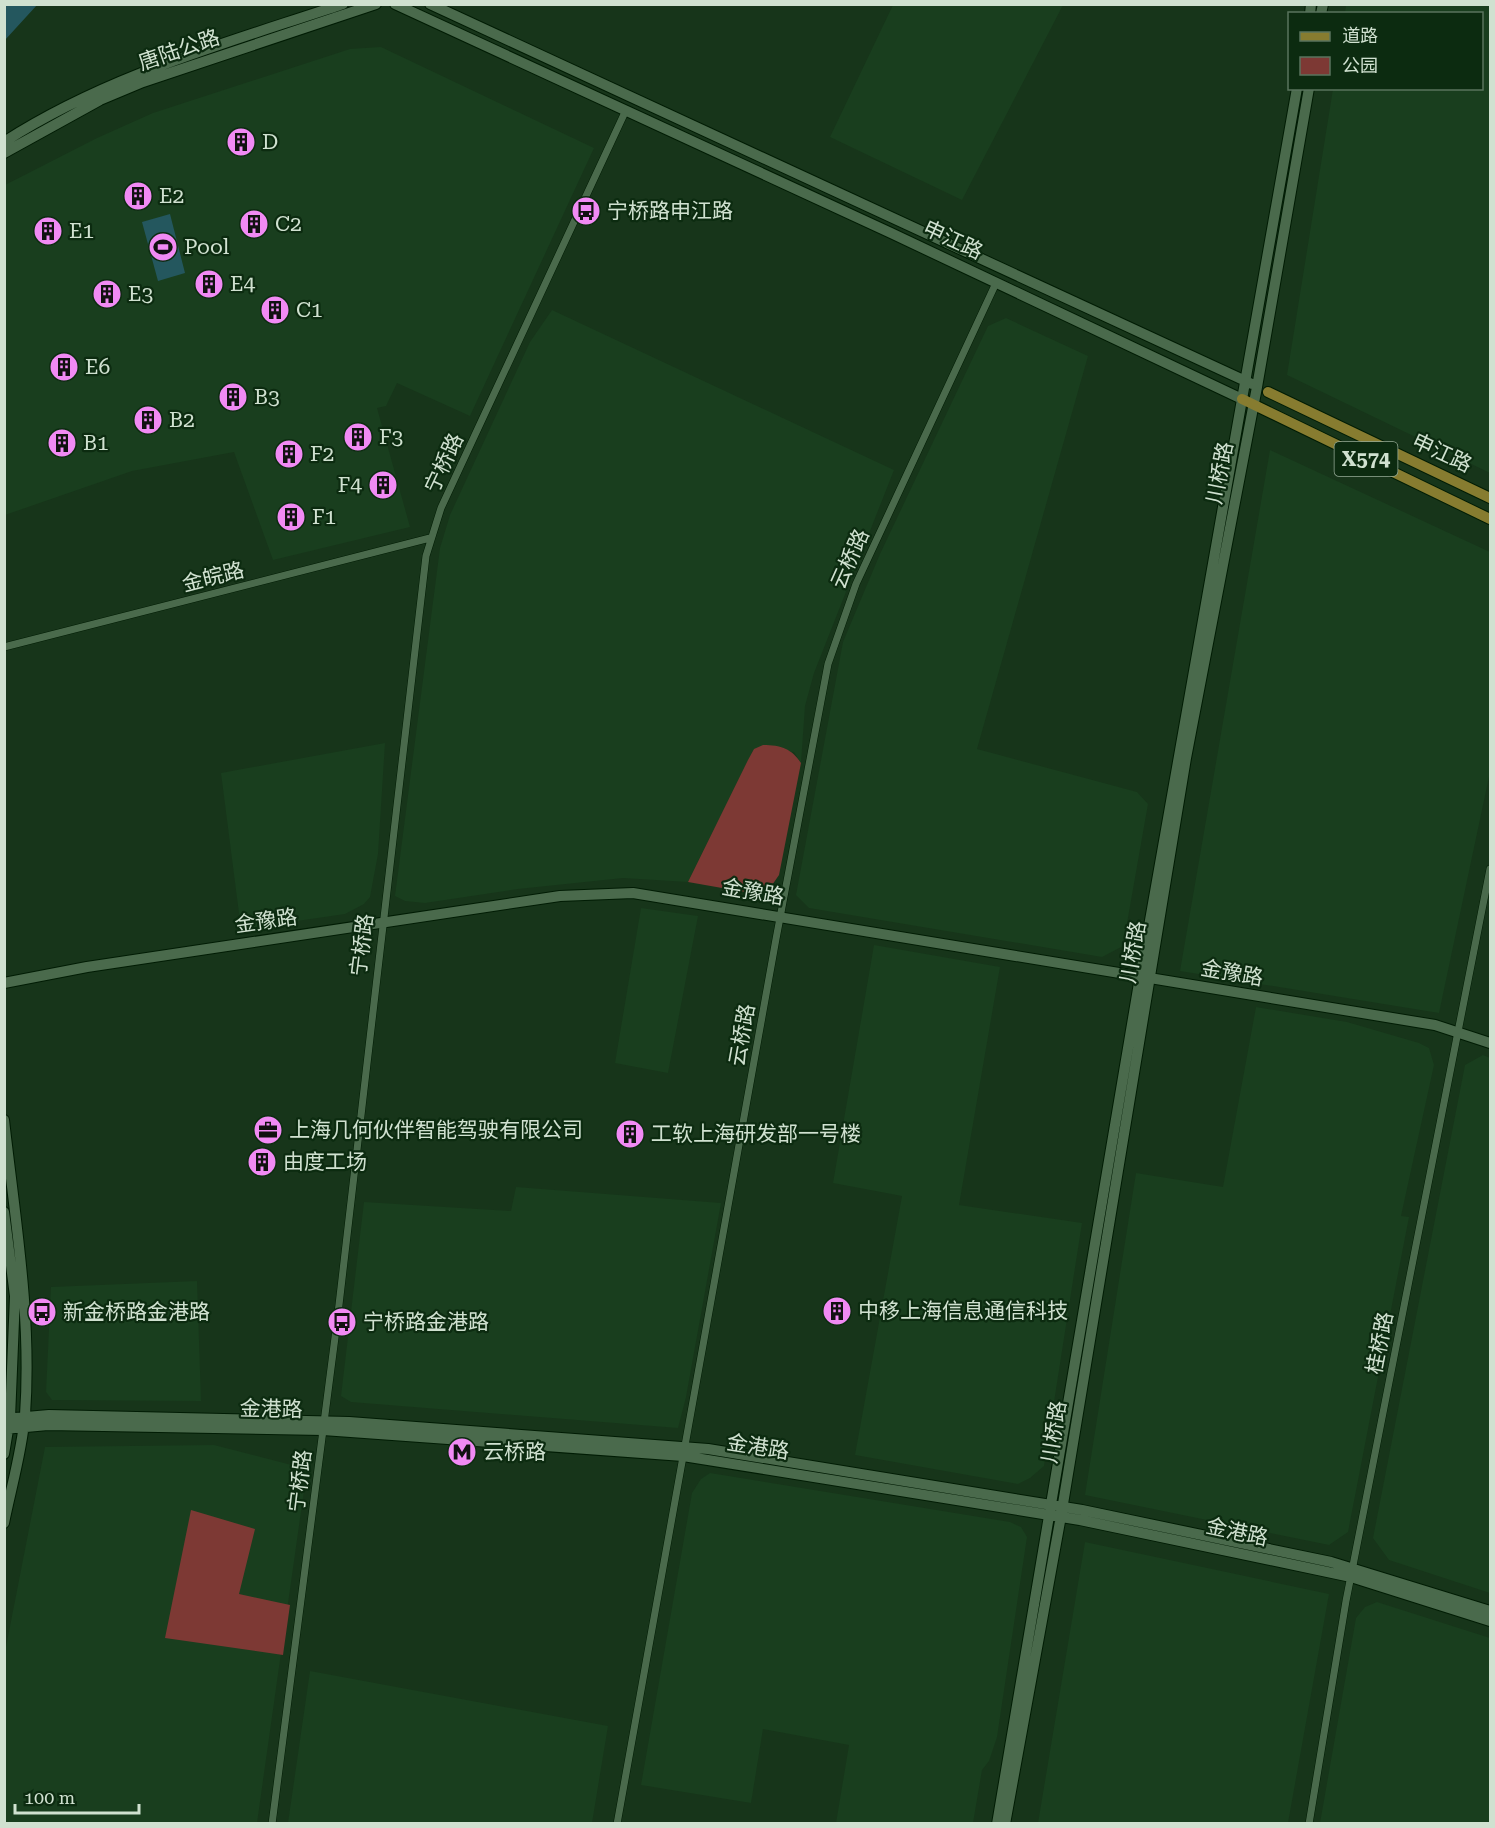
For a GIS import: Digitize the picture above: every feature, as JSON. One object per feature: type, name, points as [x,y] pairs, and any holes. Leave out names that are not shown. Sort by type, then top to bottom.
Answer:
[{"type":"main road","name":"申江路","points":[[1268,392],[1491,498]]},
{"type":"main road","name":"申江路","points":[[1242,399],[1491,519]]},
{"type":"street","name":"唐陆公路","points":[[4,142],[82,97],[171,60],[343,4]]},
{"type":"street","name":"唐陆公路","points":[[4,153],[100,100],[143,82],[376,4]]},
{"type":"street","name":"申江路","points":[[395,4],[1242,399]]},
{"type":"street","name":"申江路","points":[[430,4],[1268,392]]},
{"type":"street","name":"川桥路","points":[[1005,1824],[1144,977],[1297,90]]},
{"type":"street","name":"川桥路","points":[[1144,977],[1257,387],[1309,90]]},
{"type":"street","name":"宁桥路","points":[[272,1824],[323,1425],[381,924],[430,538],[446,497],[626,110]]},
{"type":"street","name":"云桥路","points":[[617,1824],[821,692],[842,619],[856,584],[996,283]]},
{"type":"street","name":"金皖路","points":[[4,647],[430,538]]},
{"type":"street","name":"桂桥路","points":[[1309,1824],[1352,1572],[1491,869]]},
{"type":"street","name":"金豫路","points":[[4,983],[87,967],[560,896],[609,892],[658,895],[1144,977],[1459,1031],[1491,1042]]},
{"type":"street","points":[[4,1120],[26,1315],[24,1421],[4,1523]]},
{"type":"street","points":[[4,1212],[15,1296],[4,1454]]},
{"type":"street","name":"金港路","points":[[7,1423],[24,1421],[323,1425],[684,1451],[1056,1510],[1352,1572],[1491,1611]]},
{"type":"street","name":"川桥路","points":[[997,1824],[1056,1510]]},
{"type":"street","name":"金港路","points":[[1352,1572],[1491,1621]]},
{"type":"shaded area","points":[[893,5],[1063,5],[962,200],[830,137]]},
{"type":"shaded area","points":[[1346,5],[1490,5],[1490,473],[1287,375],[1333,90],[1483,90],[1483,12],[1345,12]]},
{"type":"shaded area","points":[[381,47],[594,148],[470,416],[397,383],[386,406],[377,408],[410,527],[273,560],[234,452],[132,471],[5,515],[5,185],[97,138],[153,113],[350,49]]},
{"type":"shaded area","points":[[552,310],[894,470],[814,673],[805,706],[801,763],[794,752],[754,749],[688,882],[623,878],[518,889],[425,903],[405,901],[395,896],[440,548],[450,515],[530,342]]},
{"type":"shaded area","points":[[1006,318],[1088,356],[977,749],[1137,792],[1148,804],[1123,946],[1102,957],[809,908],[796,895],[843,642],[880,554],[988,326]]},
{"type":"shaded area","points":[[1270,450],[1490,552],[1490,772],[1439,1013],[1180,971]]},
{"type":"shaded area","points":[[385,743],[378,854],[370,897],[364,904],[345,914],[241,929],[221,773]]},
{"type":"shaded area","points":[[641,908],[698,916],[668,1073],[615,1063]]},
{"type":"shaded area","points":[[874,945],[1000,967],[959,1205],[1082,1223],[1044,1466],[1030,1478],[1018,1484],[855,1455],[902,1196],[833,1183]]},
{"type":"shaded area","points":[[1256,1007],[1347,1022],[1419,1043],[1429,1048],[1434,1065],[1401,1216],[1409,1217],[1348,1532],[1329,1545],[1085,1495],[1136,1173],[1223,1187]]},
{"type":"shaded area","points":[[1483,1055],[1490,1058],[1490,1593],[1389,1560],[1373,1538],[1465,1065]]},
{"type":"shaded area","points":[[516,1187],[721,1203],[686,1397],[678,1428],[351,1402],[341,1396],[364,1202],[511,1211]]},
{"type":"shaded area","points":[[197,1281],[201,1401],[52,1400],[46,1392],[51,1287]]},
{"type":"shaded area","points":[[214,1445],[307,1469],[257,1823],[5,1824],[5,1652],[45,1447]]},
{"type":"shaded area","points":[[710,1473],[1010,1522],[1021,1527],[1027,1537],[997,1737],[989,1761],[982,1770],[973,1823],[836,1823],[849,1745],[763,1729],[751,1803],[641,1785],[692,1493],[701,1479]]},
{"type":"shaded area","points":[[1085,1542],[1329,1594],[1288,1823],[1038,1823]]},
{"type":"shaded area","points":[[1377,1602],[1490,1638],[1490,1823],[1320,1823],[1356,1618],[1365,1607]]},
{"type":"shaded area","points":[[310,1671],[608,1726],[592,1823],[288,1823]]},
{"type":"green space","points":[[763,745],[785,749],[794,754],[801,763],[779,875],[770,888],[756,894],[688,882],[754,749]]},
{"type":"green space","points":[[191,1510],[255,1529],[239,1594],[290,1605],[283,1655],[165,1638]]},
{"type":"water","points":[[4,5],[37,5],[5,40]]},
{"type":"water","name":"Pool","points":[[170,214],[185,273],[158,281],[142,222]]},
{"type":"place","name":"D","points":[[241,142]]},
{"type":"place","name":"E2","points":[[138,196]]},
{"type":"place","name":"宁桥路申江路","points":[[586,211]]},
{"type":"place","name":"C2","points":[[254,224]]},
{"type":"place","name":"E1","points":[[48,231]]},
{"type":"place","name":"Pool","points":[[163,247]]},
{"type":"place","name":"E4","points":[[209,284]]},
{"type":"place","name":"E3","points":[[107,294]]},
{"type":"place","name":"C1","points":[[275,310]]},
{"type":"place","name":"E6","points":[[64,367]]},
{"type":"place","name":"B3","points":[[233,397]]},
{"type":"place","name":"B2","points":[[148,420]]},
{"type":"place","name":"F3","points":[[358,437]]},
{"type":"place","name":"B1","points":[[62,443]]},
{"type":"place","name":"F2","points":[[289,454]]},
{"type":"place","name":"F4","points":[[383,485]]},
{"type":"place","name":"F1","points":[[291,517]]},
{"type":"place","name":"上海几何伙伴智能驾驶有限公司","points":[[268,1130]]},
{"type":"place","name":"工软上海研发部一号楼","points":[[630,1134]]},
{"type":"place","name":"由度工场","points":[[262,1162]]},
{"type":"place","name":"中移上海信息通信科技","points":[[837,1311]]},
{"type":"place","name":"新金桥路金港路","points":[[42,1312]]},
{"type":"place","name":"宁桥路金港路","points":[[342,1322]]},
{"type":"place","name":"云桥路","points":[[462,1452]]}]
